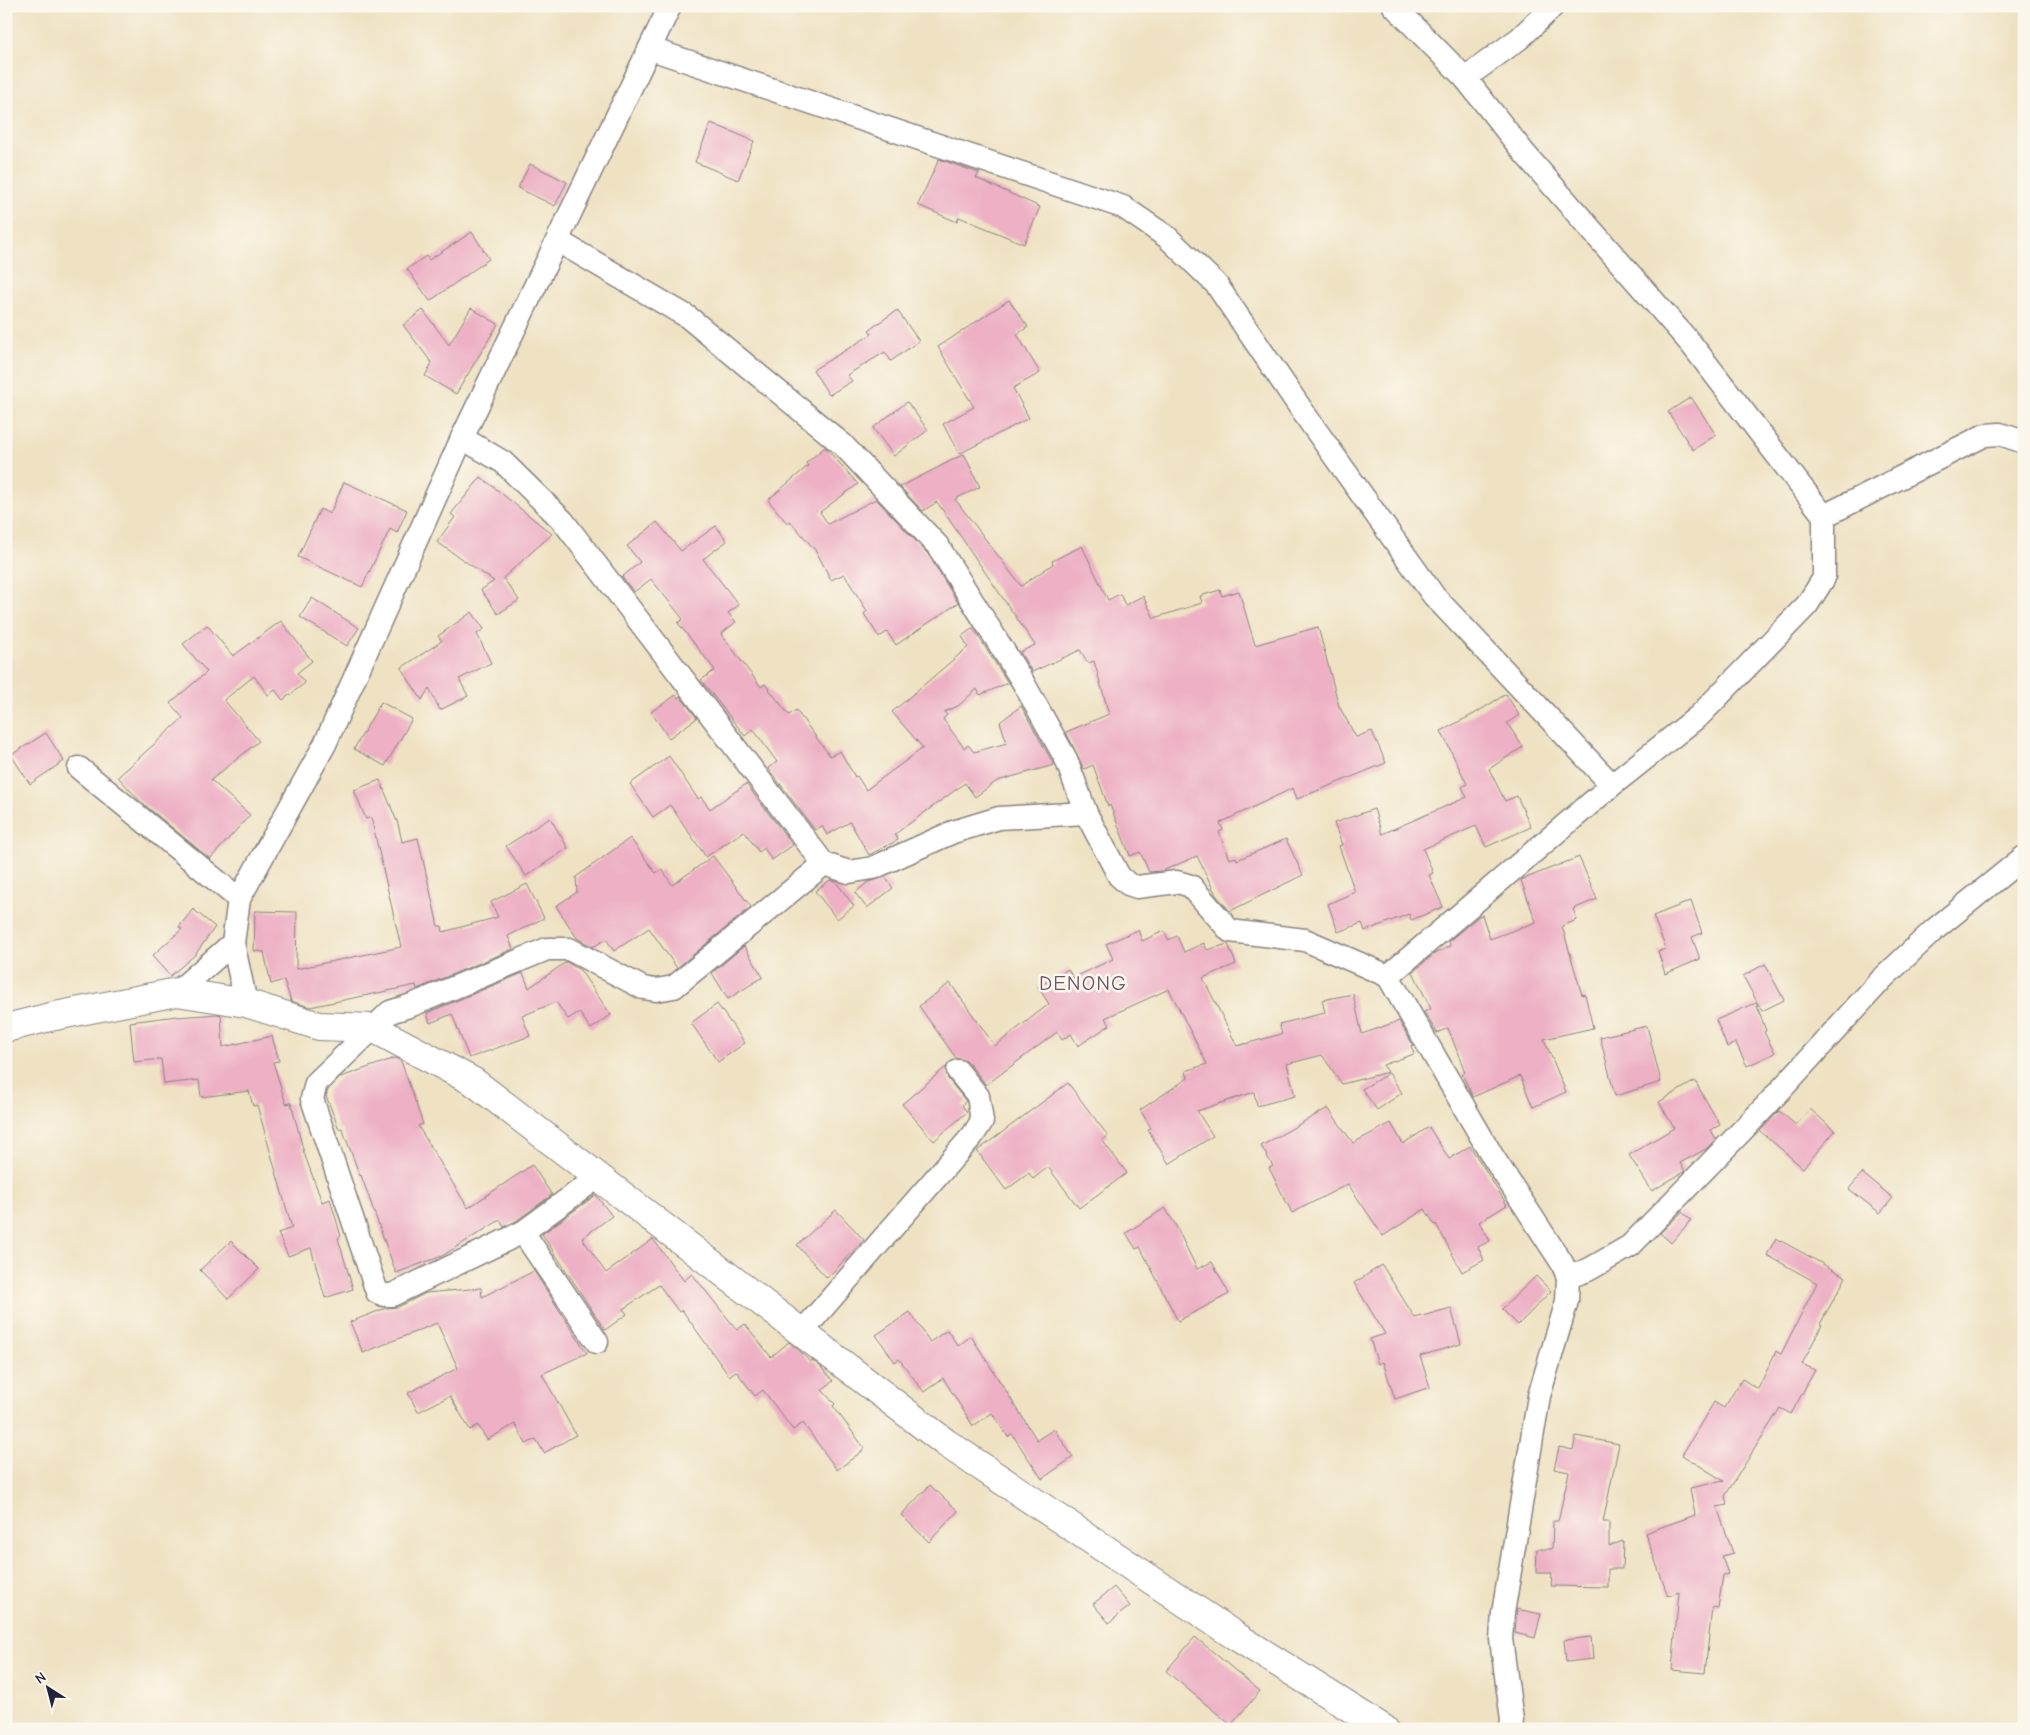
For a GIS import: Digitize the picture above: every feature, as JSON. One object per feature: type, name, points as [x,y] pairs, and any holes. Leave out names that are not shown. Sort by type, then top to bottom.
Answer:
[{"type":"street","points":[[246,1004],[233,943],[239,900],[325,744],[462,438],[651,49],[670,6]]},
{"type":"street","points":[[1388,976],[1612,785],[1700,715],[1818,592],[1824,578],[1826,565],[1824,516],[1692,345],[1525,154],[1464,78],[1394,6]]},
{"type":"street","points":[[1464,78],[1520,38],[1554,6]]},
{"type":"street","points":[[651,49],[1123,207],[1161,232],[1216,284],[1310,422],[1434,596],[1612,785]]},
{"type":"street","points":[[558,241],[688,317],[843,445],[938,546],[1023,682],[1066,759],[1086,813],[1112,864],[1128,884],[1137,887],[1182,882],[1191,886],[1230,931],[1305,940],[1388,976],[1493,1157],[1562,1263],[1568,1277],[1564,1315],[1539,1396],[1504,1612],[1501,1639],[1512,1720],[1511,1729]]},
{"type":"street","points":[[1824,516],[1985,435],[2000,434],[2024,442]]},
{"type":"street","points":[[462,438],[503,462],[564,521],[824,864],[850,872],[873,868],[953,832],[999,818],[1086,813]]},
{"type":"street","points":[[79,768],[239,900]]},
{"type":"street","points":[[1568,1277],[1588,1270],[1630,1246],[1765,1107],[1882,979],[1934,930],[2024,857]]},
{"type":"street","points":[[598,1177],[522,1232],[392,1295],[384,1295],[376,1292],[312,1099],[316,1083],[390,1012],[412,1005],[547,949],[556,948],[576,952],[643,988],[656,990],[674,986],[824,864]]},
{"type":"street","points":[[177,992],[233,943]]},
{"type":"street","points":[[6,1028],[50,1017],[177,992],[246,1004],[319,1026],[373,1028],[474,1082],[946,1444],[1234,1635],[1384,1729]]},
{"type":"street","points":[[802,1332],[982,1121],[978,1096],[958,1070]]},
{"type":"street","points":[[522,1232],[598,1342]]},
{"type":"building","points":[[711,123],[754,141],[738,180],[695,162]]},
{"type":"building","points":[[939,159],[979,173],[976,178],[1040,207],[1024,244],[959,217],[957,222],[918,205]]},
{"type":"building","points":[[530,164],[567,182],[555,206],[518,188]]},
{"type":"building","points":[[472,232],[489,259],[430,301],[407,269],[426,256],[429,260]]},
{"type":"building","points":[[1009,300],[1028,327],[1017,334],[1040,373],[1013,388],[1029,418],[959,454],[943,424],[974,407],[938,347]]},
{"type":"building","points":[[471,308],[498,324],[456,394],[425,376],[432,363],[403,325],[423,310],[449,345]]},
{"type":"building","points":[[897,310],[919,341],[891,361],[885,352],[847,375],[852,381],[829,395],[813,370],[872,334],[869,330]]},
{"type":"building","points":[[1691,397],[1716,435],[1693,450],[1668,412]]},
{"type":"building","points":[[907,402],[928,430],[894,456],[873,428]]},
{"type":"building","points":[[825,447],[858,484],[820,512],[828,524],[876,499],[928,554],[958,603],[896,645],[887,632],[879,637],[864,614],[867,611],[844,574],[831,580],[816,551],[790,521],[787,523],[768,500],[808,466],[806,463]]},
{"type":"building","points":[[964,454],[980,487],[955,499],[1021,586],[1053,564],[1052,561],[1082,546],[1108,600],[1120,594],[1125,605],[1143,596],[1154,618],[1202,603],[1200,596],[1220,590],[1222,596],[1239,591],[1255,645],[1318,627],[1339,706],[1356,737],[1372,731],[1386,763],[1297,799],[1293,788],[1220,823],[1223,830],[1219,832],[1229,859],[1236,857],[1237,860],[1286,839],[1303,875],[1230,911],[1216,895],[1197,856],[1162,871],[1149,872],[1140,852],[1130,856],[1110,805],[1108,806],[1093,765],[1084,769],[1066,732],[1109,714],[1094,661],[1088,663],[1080,650],[1032,672],[1020,652],[1035,645],[937,502],[923,511],[900,487]]},
{"type":"building","points":[[481,477],[552,534],[503,578],[519,600],[498,614],[481,590],[494,581],[437,542],[455,517],[451,514]]},
{"type":"building","points":[[344,482],[407,510],[397,533],[390,529],[362,587],[298,557],[320,509],[330,514]]},
{"type":"building","points":[[657,522],[681,551],[716,526],[727,541],[703,559],[739,605],[728,613],[736,622],[721,634],[761,687],[765,684],[789,715],[796,710],[830,756],[840,751],[855,777],[857,776],[866,790],[923,748],[892,712],[968,647],[962,636],[973,628],[1008,683],[980,695],[977,689],[958,706],[944,712],[947,715],[943,719],[964,748],[968,745],[974,752],[1007,743],[1000,722],[1021,706],[1054,765],[997,781],[975,797],[965,783],[895,834],[898,840],[869,855],[850,822],[827,835],[822,826],[815,830],[768,768],[777,762],[753,729],[745,736],[701,680],[715,670],[678,623],[683,619],[651,579],[634,592],[622,577],[640,562],[627,546]]},
{"type":"building","points":[[312,598],[359,628],[347,646],[300,617]]},
{"type":"building","points":[[472,612],[484,629],[477,634],[491,663],[459,679],[468,696],[440,710],[429,688],[422,700],[401,668],[442,641],[438,636]]},
{"type":"building","points":[[281,621],[312,661],[297,673],[305,683],[283,700],[275,690],[268,695],[254,676],[224,700],[259,741],[211,780],[250,815],[210,859],[140,801],[118,777],[183,718],[170,703],[207,672],[183,644],[207,625],[233,656]]},
{"type":"building","points":[[1506,694],[1519,715],[1507,723],[1523,747],[1489,769],[1505,801],[1517,796],[1531,827],[1486,847],[1476,826],[1423,849],[1433,873],[1429,875],[1443,907],[1411,920],[1409,914],[1365,931],[1362,923],[1338,932],[1328,904],[1355,892],[1339,846],[1342,845],[1334,823],[1374,809],[1382,834],[1467,797],[1462,787],[1467,784],[1441,731],[1474,714]]},
{"type":"building","points":[[676,695],[678,698],[680,696],[697,718],[669,738],[651,712]]},
{"type":"building","points":[[381,702],[412,719],[385,766],[354,749]]},
{"type":"building","points":[[46,733],[64,761],[30,784],[11,755]]},
{"type":"building","points":[[669,756],[698,799],[701,797],[710,809],[746,784],[793,845],[772,860],[764,848],[759,852],[744,831],[706,857],[670,805],[653,817],[630,784]]},
{"type":"building","points":[[380,780],[398,824],[402,842],[418,838],[438,926],[442,926],[443,932],[498,917],[491,902],[527,884],[544,918],[508,936],[513,949],[417,989],[416,985],[310,1007],[291,1001],[284,980],[271,984],[264,952],[254,951],[255,911],[297,912],[296,969],[401,947],[371,817],[366,819],[354,790]]},
{"type":"building","points":[[550,818],[568,848],[526,876],[506,846]]},
{"type":"building","points":[[630,838],[656,873],[662,869],[672,885],[713,856],[751,907],[677,968],[649,928],[614,951],[606,939],[593,947],[577,938],[556,906],[577,892],[576,877]]},
{"type":"building","points":[[1579,857],[1597,899],[1573,909],[1577,920],[1562,926],[1582,995],[1585,994],[1593,1028],[1544,1039],[1566,1092],[1533,1107],[1520,1076],[1473,1097],[1462,1074],[1465,1072],[1448,1028],[1437,1033],[1424,1012],[1431,1009],[1413,972],[1434,954],[1450,946],[1449,941],[1479,916],[1482,915],[1490,939],[1536,922],[1521,880]]},
{"type":"building","points":[[885,877],[893,888],[867,908],[855,893],[868,882]]},
{"type":"building","points":[[830,880],[836,882],[854,906],[837,919],[815,891]]},
{"type":"building","points":[[1691,901],[1702,933],[1692,937],[1700,959],[1665,974],[1658,951],[1666,949],[1653,916]]},
{"type":"building","points":[[193,909],[215,927],[195,955],[170,976],[152,956],[182,929],[179,927]]},
{"type":"building","points":[[1138,930],[1142,941],[1164,931],[1168,940],[1177,936],[1184,952],[1204,943],[1207,950],[1228,944],[1236,964],[1203,978],[1237,1046],[1282,1034],[1279,1024],[1325,1013],[1322,1000],[1353,994],[1362,1034],[1399,1021],[1413,1045],[1411,1046],[1414,1054],[1383,1065],[1388,1072],[1342,1084],[1322,1055],[1287,1064],[1295,1096],[1257,1106],[1254,1092],[1197,1111],[1213,1136],[1169,1164],[1148,1130],[1151,1128],[1140,1110],[1188,1078],[1186,1071],[1207,1064],[1169,989],[1105,1018],[1110,1025],[1078,1046],[1071,1034],[1062,1040],[1057,1032],[986,1085],[968,1062],[956,1058],[919,1006],[950,983],[995,1046],[1049,1004],[1038,987],[1068,969],[1073,978],[1113,959],[1106,944]]},
{"type":"building","points":[[744,946],[763,977],[728,999],[712,973]]},
{"type":"building","points":[[566,962],[580,970],[611,1015],[591,1029],[579,1012],[568,1019],[556,1002],[522,1016],[530,1036],[469,1058],[452,1014],[430,1023],[427,1013],[523,973],[529,988]]},
{"type":"building","points":[[1765,964],[1784,1000],[1762,1011],[1743,976]]},
{"type":"building","points":[[1756,1003],[1766,1031],[1764,1032],[1775,1053],[1747,1066],[1736,1043],[1727,1047],[1716,1020]]},
{"type":"building","points":[[717,1004],[745,1043],[718,1062],[691,1023]]},
{"type":"building","points":[[221,1015],[223,1047],[272,1036],[279,1061],[273,1062],[286,1104],[291,1103],[304,1153],[322,1202],[330,1199],[341,1236],[338,1238],[353,1289],[325,1298],[311,1248],[288,1256],[278,1233],[292,1228],[257,1105],[253,1106],[249,1091],[201,1097],[199,1080],[164,1084],[161,1059],[134,1062],[130,1022],[177,1016]]},
{"type":"building","points":[[1647,1026],[1661,1082],[1615,1096],[1600,1037]]},
{"type":"building","points":[[395,1058],[401,1061],[423,1124],[418,1126],[468,1208],[532,1165],[552,1195],[516,1221],[504,1227],[500,1220],[442,1256],[396,1273],[361,1175],[342,1128],[339,1129],[326,1096],[328,1090],[341,1077]]},
{"type":"building","points":[[946,1067],[948,1079],[966,1101],[962,1105],[967,1112],[934,1141],[902,1104]]},
{"type":"building","points":[[1389,1073],[1402,1093],[1377,1110],[1362,1089]]},
{"type":"building","points":[[1695,1081],[1720,1125],[1711,1130],[1716,1139],[1706,1149],[1680,1163],[1685,1171],[1652,1191],[1629,1155],[1674,1128],[1659,1102]]},
{"type":"building","points":[[1068,1083],[1108,1136],[1102,1140],[1127,1173],[1079,1208],[1048,1167],[1033,1179],[1029,1173],[1006,1190],[977,1151]]},
{"type":"building","points":[[1328,1108],[1353,1143],[1391,1123],[1403,1144],[1429,1127],[1449,1159],[1470,1146],[1507,1205],[1479,1222],[1490,1241],[1478,1247],[1484,1260],[1462,1272],[1436,1224],[1425,1209],[1383,1236],[1348,1184],[1292,1213],[1269,1168],[1273,1166],[1261,1146]]},
{"type":"building","points":[[1810,1109],[1835,1131],[1803,1168],[1760,1131],[1779,1111],[1796,1125]]},
{"type":"building","points":[[1862,1173],[1893,1198],[1880,1213],[1849,1189]]},
{"type":"building","points":[[596,1195],[612,1216],[582,1238],[606,1273],[653,1239],[684,1281],[692,1274],[737,1330],[745,1324],[771,1357],[789,1342],[810,1362],[812,1360],[822,1368],[833,1381],[822,1390],[835,1404],[833,1406],[865,1449],[837,1470],[803,1423],[793,1430],[763,1390],[755,1396],[736,1371],[729,1376],[682,1310],[679,1312],[659,1285],[623,1309],[627,1314],[605,1330],[542,1234]]},
{"type":"building","points":[[1165,1208],[1197,1269],[1212,1262],[1229,1294],[1178,1321],[1140,1247],[1136,1249],[1126,1233]]},
{"type":"building","points":[[836,1210],[864,1240],[827,1278],[797,1245]]},
{"type":"building","points":[[1682,1212],[1691,1220],[1671,1243],[1660,1233]]},
{"type":"building","points":[[1776,1238],[1846,1277],[1820,1324],[1822,1325],[1802,1364],[1815,1370],[1791,1414],[1780,1408],[1725,1496],[1727,1505],[1717,1507],[1733,1553],[1722,1556],[1728,1574],[1723,1575],[1718,1608],[1712,1607],[1705,1673],[1672,1670],[1679,1592],[1668,1596],[1645,1533],[1695,1515],[1690,1488],[1724,1481],[1682,1455],[1714,1402],[1724,1408],[1742,1379],[1758,1389],[1776,1351],[1781,1354],[1817,1283],[1767,1255]]},
{"type":"building","points":[[231,1241],[259,1269],[228,1299],[200,1270]]},
{"type":"building","points":[[1382,1265],[1415,1318],[1451,1308],[1461,1344],[1420,1356],[1430,1387],[1395,1399],[1383,1362],[1378,1364],[1370,1339],[1385,1334],[1354,1283]]},
{"type":"building","points":[[534,1271],[587,1353],[542,1374],[576,1435],[544,1453],[536,1439],[526,1444],[515,1424],[487,1440],[478,1425],[470,1430],[450,1396],[418,1412],[408,1393],[458,1368],[437,1323],[363,1353],[350,1322],[386,1308],[398,1307],[426,1293],[481,1288],[482,1297]]},
{"type":"building","points":[[1536,1276],[1551,1291],[1518,1325],[1502,1309]]},
{"type":"building","points":[[910,1312],[930,1342],[947,1330],[958,1346],[971,1336],[1037,1440],[1054,1429],[1073,1457],[1042,1479],[1012,1434],[1008,1437],[992,1413],[973,1426],[943,1378],[924,1392],[899,1359],[895,1362],[876,1335]]},
{"type":"building","points":[[1576,1436],[1619,1444],[1603,1522],[1609,1522],[1609,1546],[1623,1541],[1622,1569],[1608,1569],[1608,1587],[1551,1586],[1552,1573],[1536,1573],[1537,1549],[1552,1549],[1553,1521],[1558,1521],[1569,1472],[1554,1469],[1559,1447],[1573,1450]]},
{"type":"building","points":[[930,1485],[958,1511],[929,1542],[901,1515]]},
{"type":"building","points":[[1114,1587],[1130,1606],[1109,1623],[1093,1604]]},
{"type":"building","points":[[1517,1609],[1541,1614],[1535,1638],[1515,1633]]},
{"type":"building","points":[[1195,1637],[1260,1691],[1231,1725],[1166,1671]]},
{"type":"building","points":[[1591,1637],[1593,1659],[1566,1662],[1564,1640]]},
{"type":"district","name":"DENONG","points":[[1083,983]]}]
